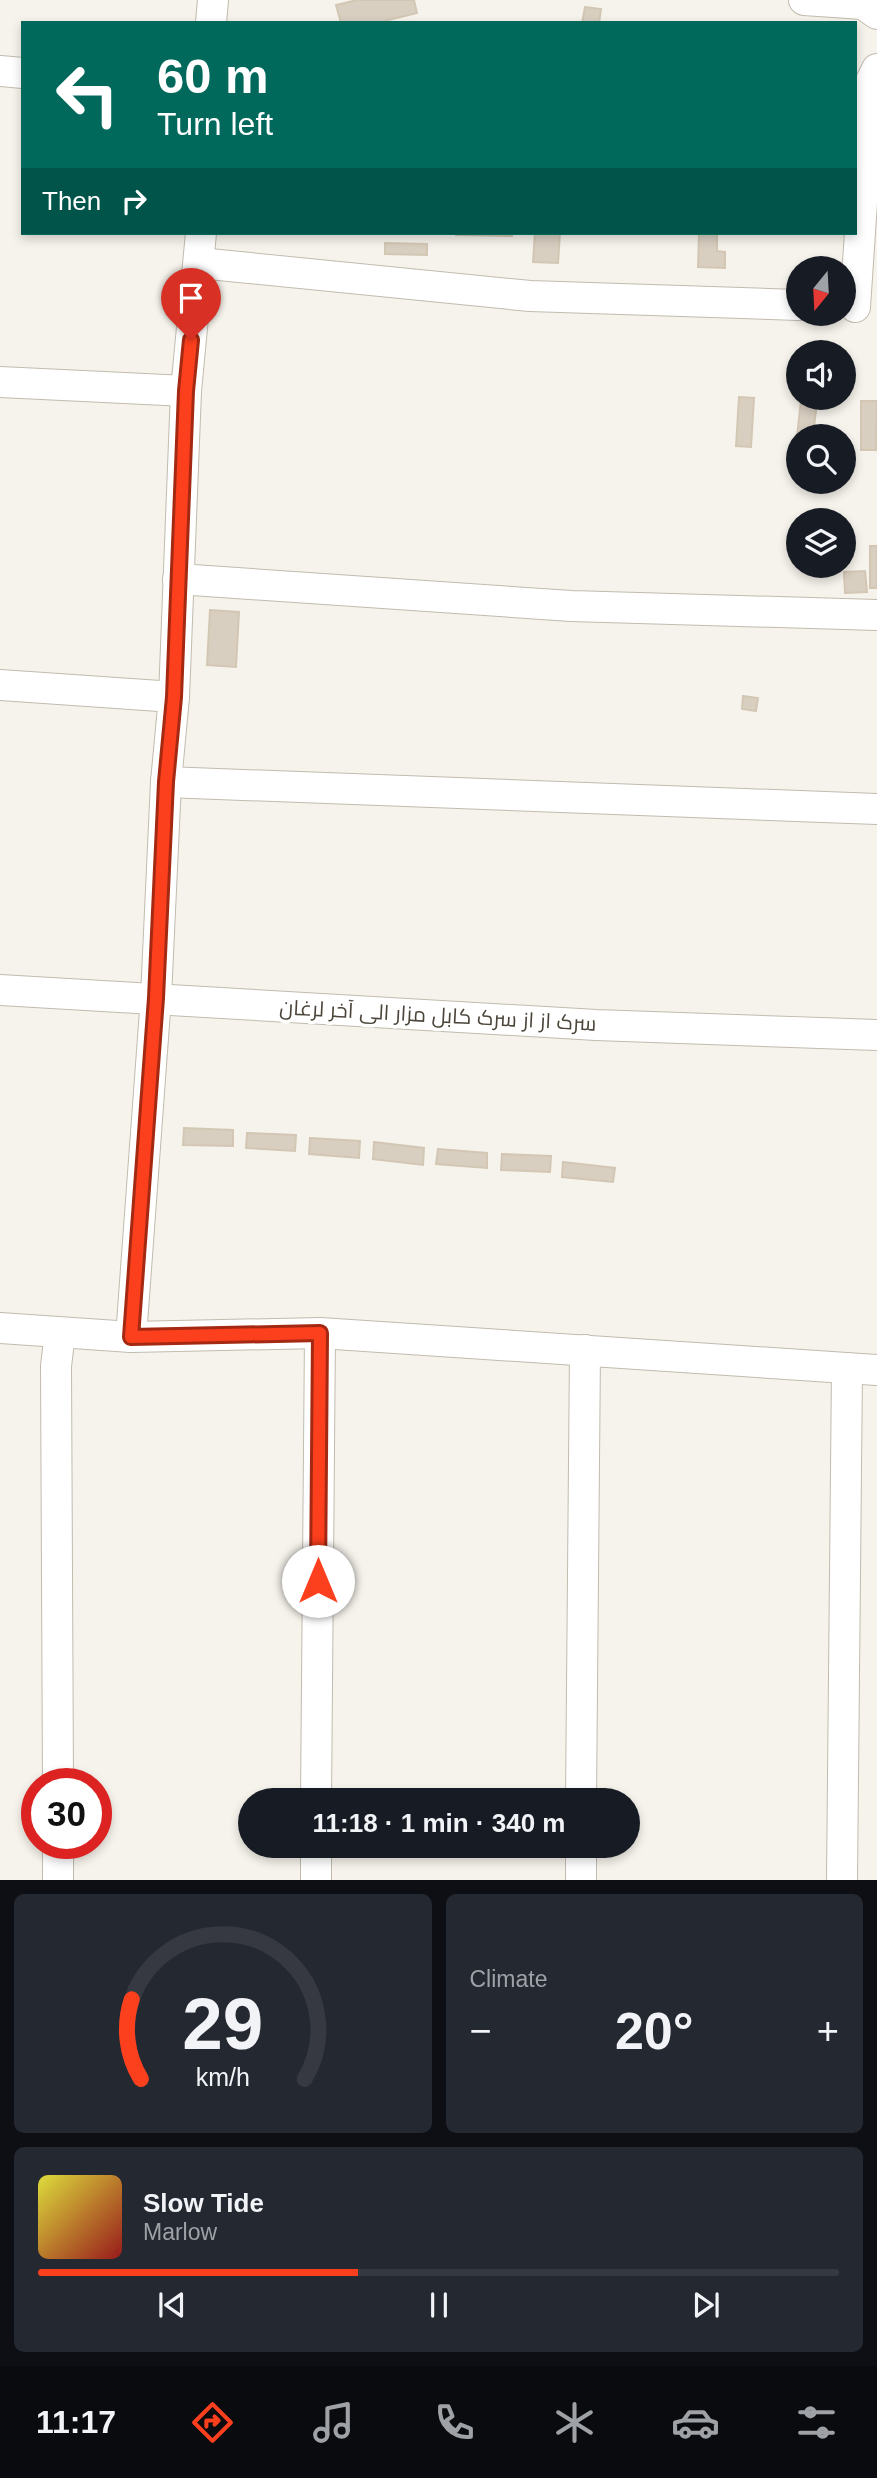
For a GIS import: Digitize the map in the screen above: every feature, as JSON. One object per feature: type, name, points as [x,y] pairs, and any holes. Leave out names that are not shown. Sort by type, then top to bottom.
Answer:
[{"type":"street","points":[[211,21],[213,0]]},
{"type":"street","points":[[804,0],[863,4],[877,14]]},
{"type":"street","points":[[858,307],[870,83],[877,69]]},
{"type":"street","points":[[0,71],[21,73]]},
{"type":"street","points":[[131,1337],[156,998],[166,782],[174,697],[186,391],[201,235]]},
{"type":"street","points":[[200,263],[530,296],[786,305]]},
{"type":"street","points":[[0,382],[186,391]]},
{"type":"street","points":[[178,579],[571,606],[877,615]]},
{"type":"street","points":[[0,685],[174,697]]},
{"type":"street","points":[[166,782],[877,809]]},
{"type":"street","name":"سرک از از سرک کابل مزار الی آخر لرغان","points":[[0,990],[596,1025],[877,1035]]},
{"type":"street","points":[[0,1328],[131,1337],[320,1333],[877,1370]]},
{"type":"street","points":[[316,1788],[320,1333]]},
{"type":"street","points":[[58,1768],[56,1366],[60,1334]]},
{"type":"street","points":[[581,1788],[585,1350]]},
{"type":"street","points":[[842,1880],[848,1368]]},
{"type":"street","points":[[316,1858],[316,1880]]},
{"type":"street","points":[[581,1858],[581,1880]]},
{"type":"street","points":[[58,1859],[58,1880]]},
{"type":"building","points":[[357,0],[414,0],[417,13],[384,21],[340,21],[336,5]]},
{"type":"building","points":[[585,7],[601,9],[599,21],[582,21]]},
{"type":"building","points":[[535,235],[560,235],[558,263],[533,262]]},
{"type":"building","points":[[699,235],[717,235],[717,251],[725,252],[725,268],[698,267]]},
{"type":"building","points":[[385,243],[427,244],[427,255],[385,254]]},
{"type":"building","points":[[739,397],[754,398],[751,447],[736,446]]},
{"type":"building","points":[[861,401],[877,401],[876,450],[861,450]]},
{"type":"building","points":[[800,410],[816,410],[814,424],[798,424]]},
{"type":"building","points":[[870,546],[877,546],[877,588],[870,588]]},
{"type":"building","points":[[856,571],[865,571],[867,592],[845,593],[844,578],[856,578]]},
{"type":"building","points":[[210,610],[239,612],[236,667],[207,665]]},
{"type":"building","points":[[743,696],[758,698],[756,711],[742,709]]},
{"type":"building","points":[[184,1128],[233,1130],[233,1146],[183,1145]]},
{"type":"building","points":[[247,1133],[296,1135],[295,1151],[246,1148]]},
{"type":"building","points":[[310,1138],[360,1141],[359,1158],[309,1154]]},
{"type":"building","points":[[374,1142],[424,1148],[423,1165],[373,1159]]},
{"type":"building","points":[[438,1149],[487,1153],[487,1168],[436,1164]]},
{"type":"building","points":[[502,1154],[551,1156],[550,1172],[501,1170]]},
{"type":"building","points":[[563,1162],[615,1168],[613,1182],[562,1177]]},
{"type":"route","points":[[191,340],[186,391],[174,697],[166,782],[156,998],[131,1337],[320,1333],[318,1581]]}]
